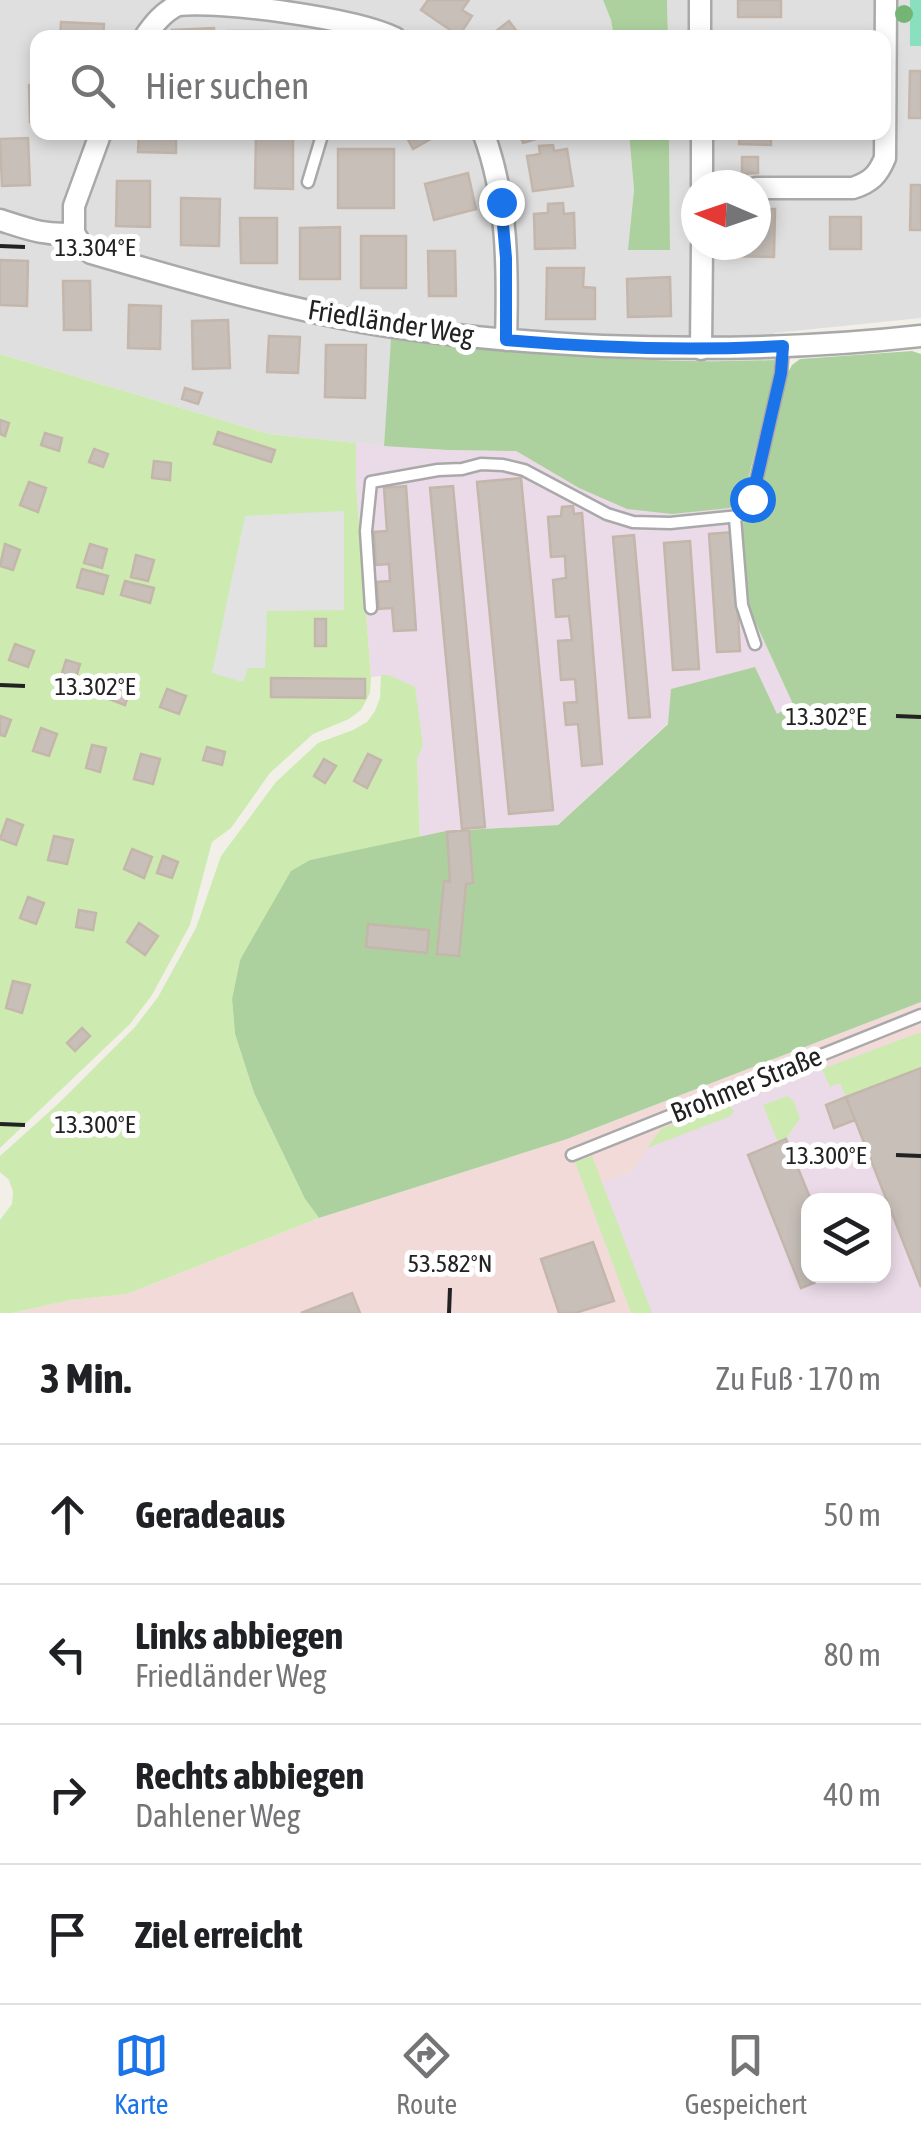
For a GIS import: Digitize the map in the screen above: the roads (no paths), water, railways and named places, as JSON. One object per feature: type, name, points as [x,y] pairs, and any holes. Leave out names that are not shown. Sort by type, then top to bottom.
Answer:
[{"type":"street","points":[[150,30],[160,16],[178,5],[198,0],[305,10],[353,30]]},
{"type":"street","points":[[700,0],[700,30]]},
{"type":"street","points":[[886,0],[886,30]]},
{"type":"street","points":[[74,233],[74,206],[98,140]]},
{"type":"street","points":[[486,140],[501,202],[506,340]]},
{"type":"street","points":[[702,140],[702,170]]},
{"type":"street","points":[[771,188],[853,188],[868,183],[885,158],[885,140]]},
{"type":"street","name":"Friedländer Weg","points":[[0,220],[40,234],[74,233],[90,253],[206,287],[362,322],[506,340],[701,349],[921,336]]},
{"type":"street","points":[[701,349],[702,260]]},
{"type":"lane","points":[[308,182],[321,140]]},
{"type":"lane","points":[[371,608],[366,531],[371,482],[482,464],[503,465],[524,470],[607,514],[633,522],[735,518],[752,499],[781,373],[783,346]]},
{"type":"lane","points":[[735,518],[742,605],[755,644]]},
{"type":"lane","name":"Brohmer Straße","points":[[572,1154],[921,1015]]}]
